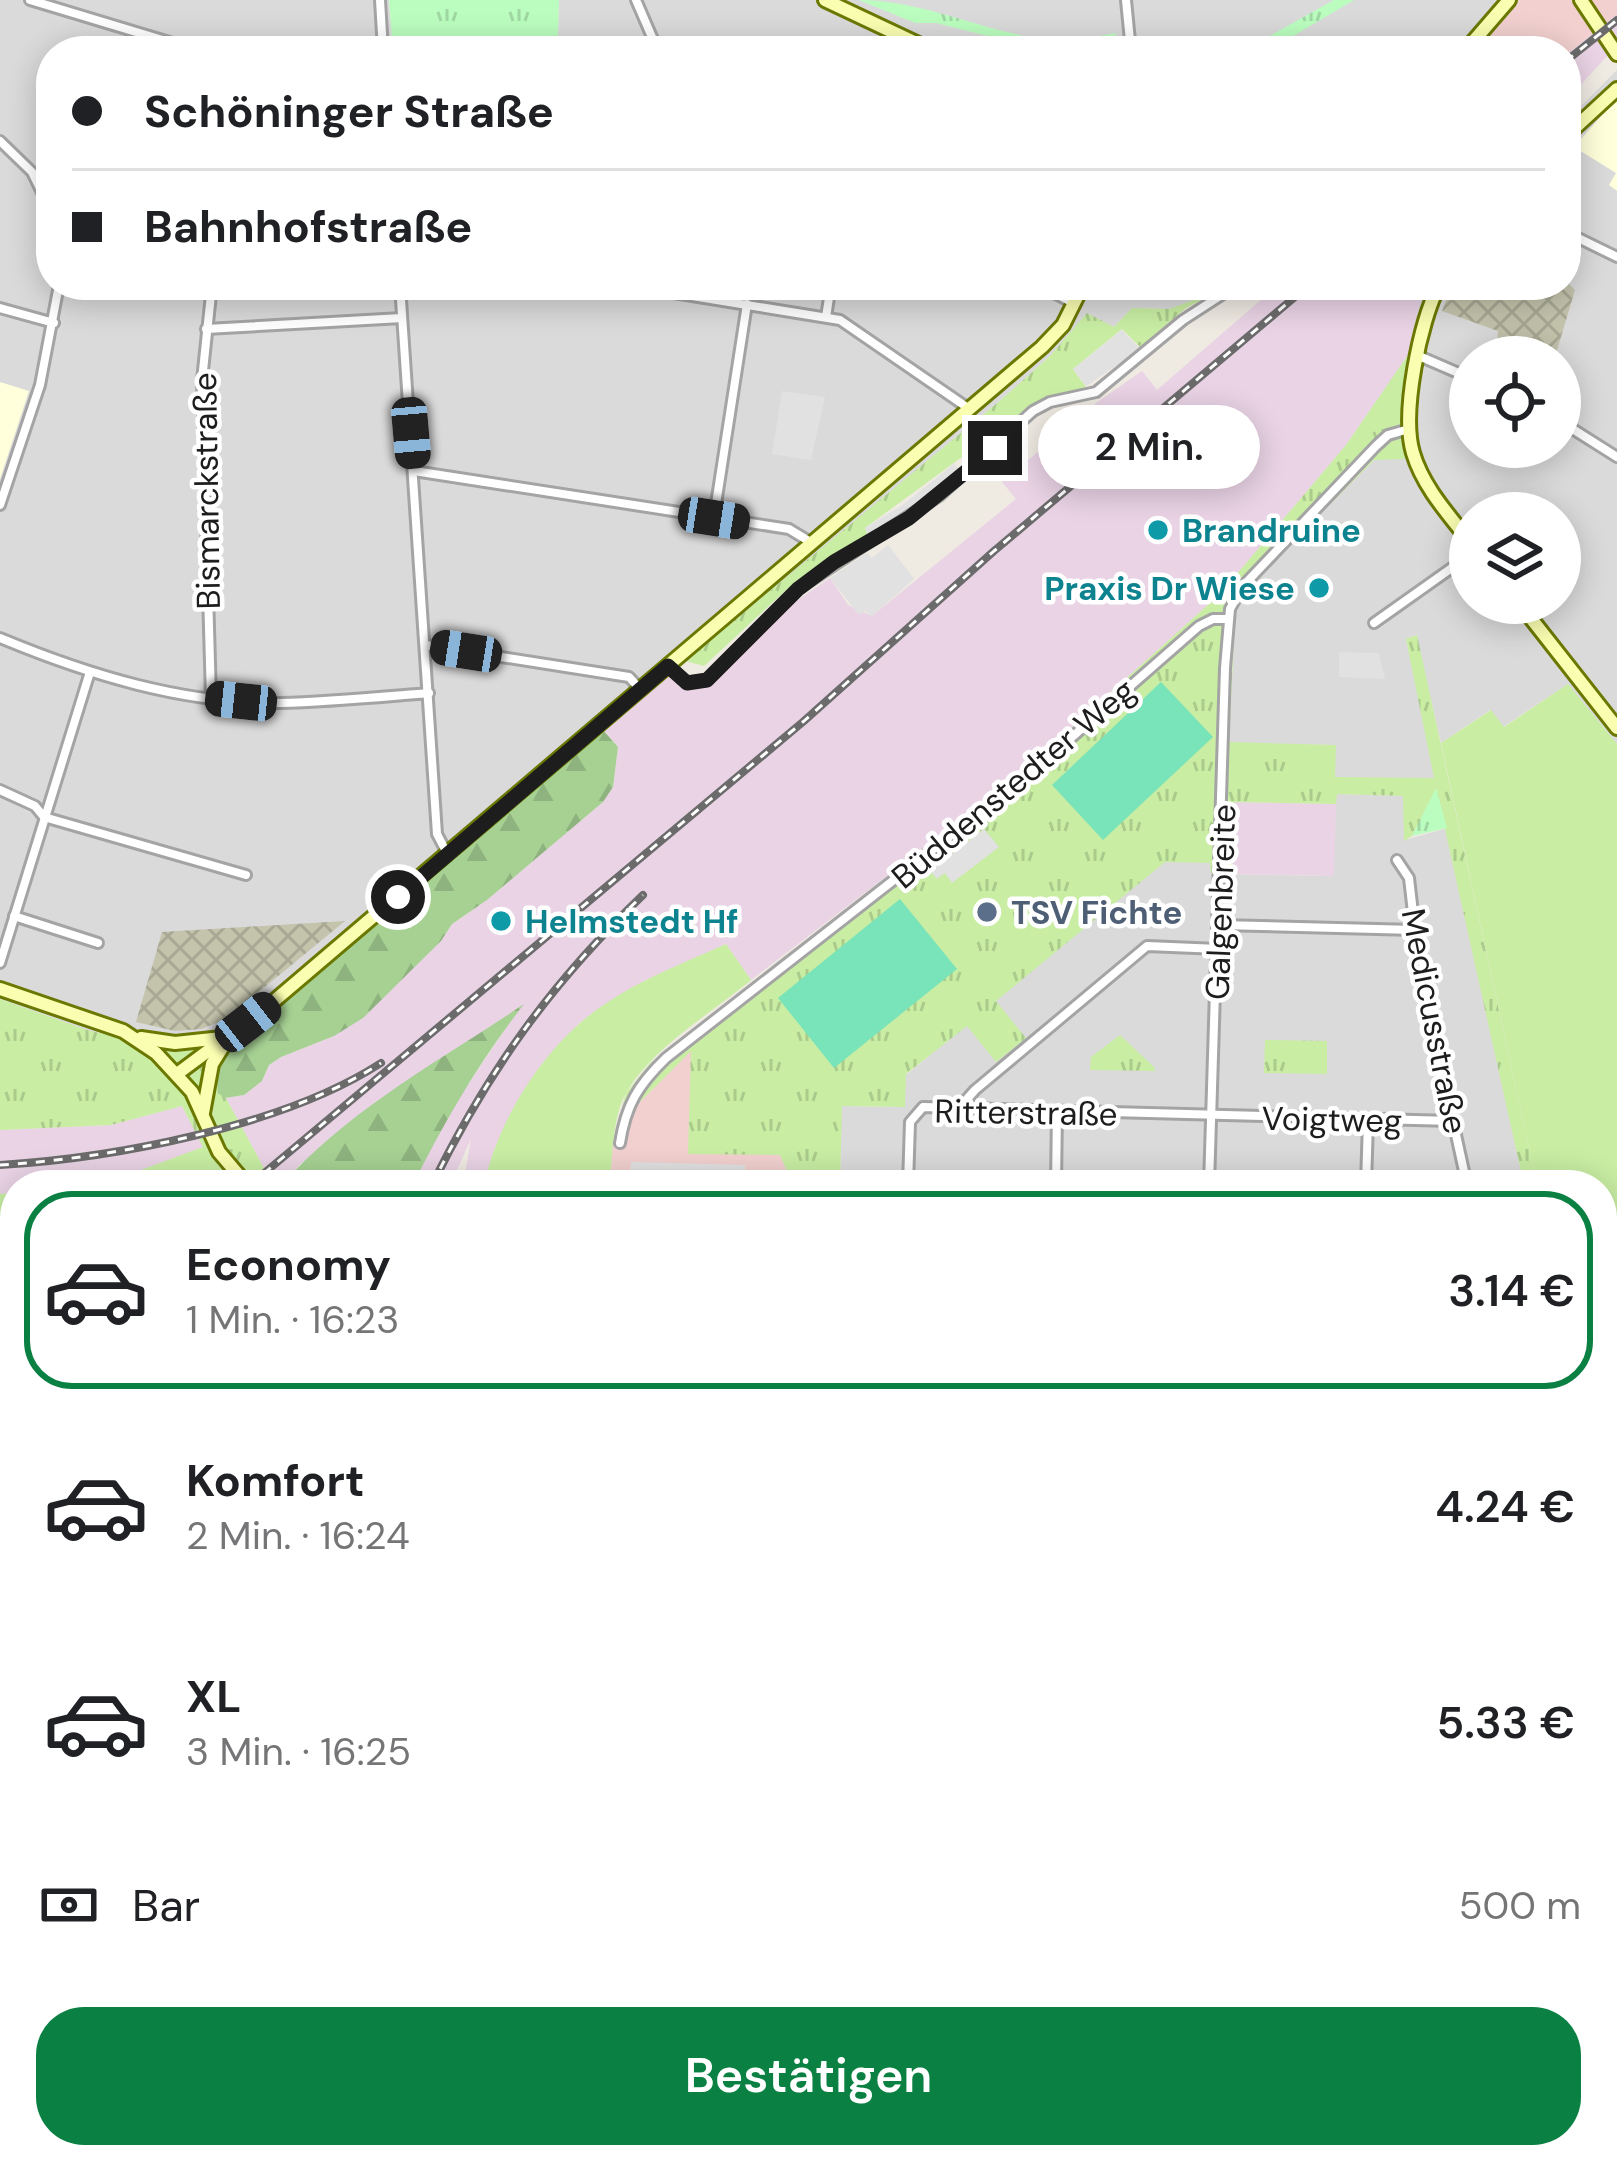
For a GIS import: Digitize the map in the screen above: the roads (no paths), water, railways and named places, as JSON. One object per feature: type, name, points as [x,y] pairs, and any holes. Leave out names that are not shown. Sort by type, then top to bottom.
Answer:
[{"type":"main road","points":[[825,0],[898,36]]},
{"type":"main road","points":[[1478,36],[1509,0]]},
{"type":"main road","points":[[1581,0],[1617,54]]},
{"type":"main road","points":[[1581,122],[1617,89]]},
{"type":"main road","points":[[178,1074],[448,855],[970,409],[1054,336],[1078,300]]},
{"type":"main road","points":[[1433,300],[1409,429],[1419,468],[1449,512]]},
{"type":"main road","points":[[1535,624],[1617,728]]},
{"type":"main road","points":[[0,989],[134,1036],[176,1043],[229,1036]]},
{"type":"main road","points":[[134,1036],[178,1074],[203,1113],[219,1152],[234,1170]]},
{"type":"main road","points":[[203,1113],[212,1064],[229,1036]]},
{"type":"street","points":[[30,0],[148,36]]},
{"type":"street","points":[[80,16],[85,0]]},
{"type":"street","points":[[380,0],[382,36]]},
{"type":"street","points":[[636,0],[652,36]]},
{"type":"street","points":[[1126,0],[1130,36]]},
{"type":"street","points":[[0,141],[36,180]]},
{"type":"street","points":[[1581,239],[1617,257]]},
{"type":"street","points":[[0,505],[30,423],[56,300]]},
{"type":"street","name":"Bismarckstraße","points":[[210,300],[202,380],[211,698]]},
{"type":"street","points":[[401,300],[437,834],[448,855]]},
{"type":"street","points":[[723,300],[826,317],[859,330],[970,409]]},
{"type":"street","points":[[826,317],[829,300]]},
{"type":"street","points":[[1068,300],[1076,304]]},
{"type":"street","points":[[668,666],[687,683],[707,680],[798,589],[939,496],[1033,411],[1096,392],[1214,300]]},
{"type":"street","points":[[714,518],[747,304]]},
{"type":"street","points":[[0,308],[54,323]]},
{"type":"street","points":[[205,329],[402,318]]},
{"type":"street","points":[[1419,356],[1449,368]]},
{"type":"street","points":[[1228,619],[1242,587],[1376,446],[1409,429]]},
{"type":"street","points":[[1581,434],[1617,457]]},
{"type":"street","points":[[414,471],[789,529],[812,543]]},
{"type":"street","points":[[1374,623],[1449,570]]},
{"type":"street","name":"Galgenbreite","points":[[1209,1170],[1228,619]]},
{"type":"street","name":"Büddenstedter Weg","points":[[620,1143],[632,1096],[666,1058],[1032,772],[1199,626],[1228,619]]},
{"type":"street","points":[[0,638],[90,672],[211,698],[279,703],[429,693]]},
{"type":"street","points":[[425,645],[628,677],[641,690]]},
{"type":"street","points":[[0,963],[90,672]]},
{"type":"street","points":[[0,790],[34,806],[44,817],[247,875]]},
{"type":"street","name":"Medicusstraße","points":[[1397,860],[1409,878],[1415,930],[1464,1170]]},
{"type":"street","points":[[14,916],[98,943]]},
{"type":"street","points":[[1219,926],[1415,930]]},
{"type":"street","points":[[958,1108],[1147,946],[1219,949]]},
{"type":"street","name":"Ritterstraße","points":[[908,1170],[910,1122],[923,1107],[1211,1116]]},
{"type":"street","points":[[1056,1170],[1057,1112]]},
{"type":"street","name":"Voigtweg","points":[[1211,1116],[1453,1121]]},
{"type":"street","points":[[1366,1170],[1368,1121]]},
{"type":"railway","points":[[1581,49],[1617,20]]},
{"type":"railway","points":[[268,1170],[804,721],[994,551],[1291,300]]},
{"type":"railway","points":[[440,1170],[524,1030],[579,961],[643,895]]},
{"type":"railway","points":[[0,1165],[94,1155],[197,1135],[297,1105],[381,1063]]},
{"type":"place","name":"Brandruine","points":[[1158,530]]},
{"type":"place","name":"Praxis Dr Wiese","points":[[1319,588]]},
{"type":"place","name":"TSV Fichte","points":[[987,912]]},
{"type":"place","name":"Helmstedt Hf","points":[[501,921]]}]
